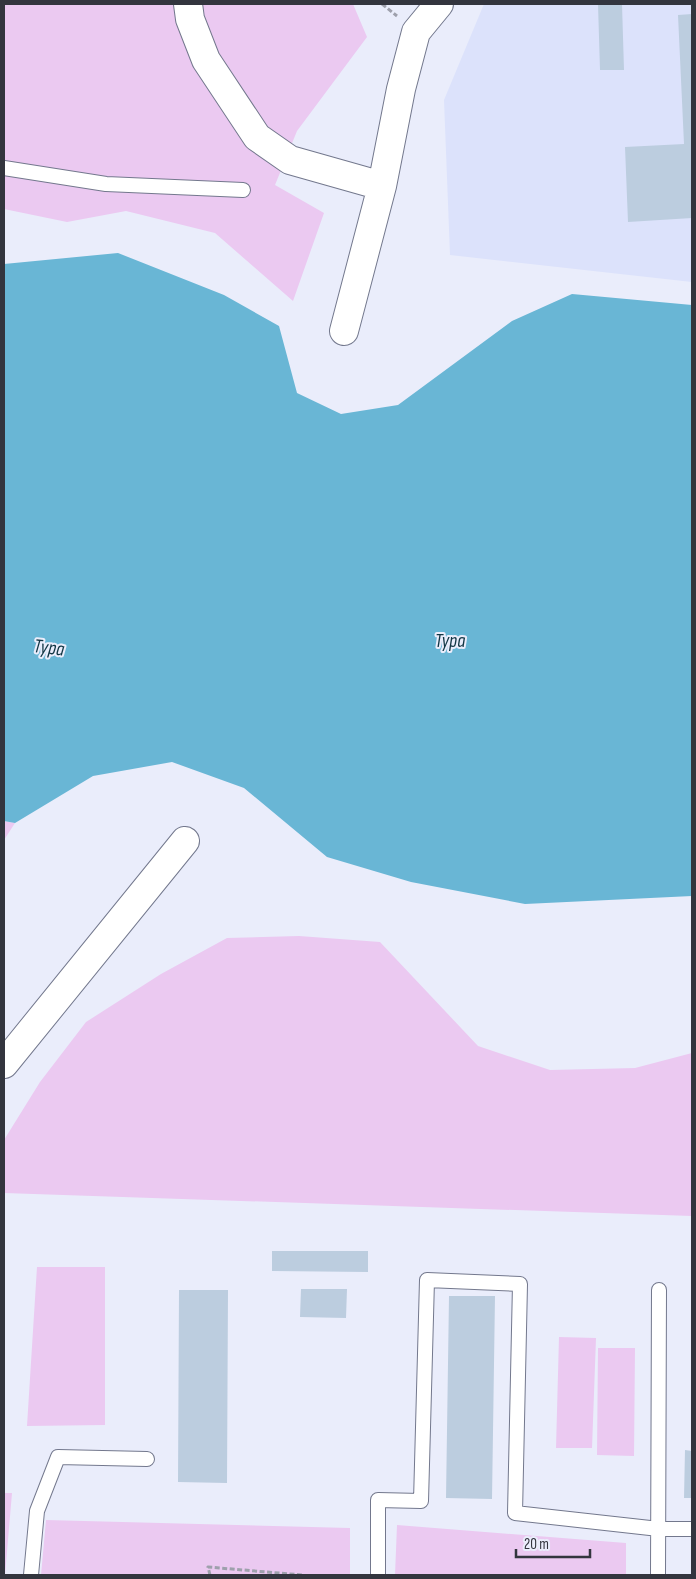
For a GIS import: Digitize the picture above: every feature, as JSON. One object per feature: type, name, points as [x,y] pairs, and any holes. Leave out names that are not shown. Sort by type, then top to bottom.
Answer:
[{"type":"street","points":[[188,4],[190,19],[206,60],[257,137],[290,160],[382,186]]},
{"type":"street","points":[[344,331],[382,186],[401,89],[416,32],[439,4]]},
{"type":"street","points":[[4,1064],[185,841]]},
{"type":"lane","points":[[4,168],[106,184],[243,190]]},
{"type":"lane","points":[[378,1575],[378,1500],[421,1501],[427,1280],[520,1284],[515,1514],[659,1529],[692,1529]]},
{"type":"lane","points":[[658,1575],[659,1290]]},
{"type":"lane","points":[[31,1575],[37,1511],[58,1457],[147,1459]]},
{"type":"path","points":[[210,1575],[208,1567],[302,1575]]},
{"type":"shaded area","points":[[4,4],[353,4],[367,37],[297,131],[275,185],[324,213],[293,301],[215,233],[126,211],[67,222],[4,209]]},
{"type":"shaded area","points":[[484,4],[692,4],[692,282],[450,255],[444,100]]},
{"type":"shaded area","points":[[4,821],[15,823],[4,840]]},
{"type":"shaded area","points":[[299,936],[380,942],[478,1046],[550,1070],[635,1068],[692,1053],[692,1216],[4,1193],[4,1140],[40,1082],[86,1022],[161,974],[227,938]]},
{"type":"shaded area","points":[[37,1267],[105,1267],[105,1425],[27,1426]]},
{"type":"shaded area","points":[[559,1337],[596,1338],[592,1448],[556,1448]]},
{"type":"shaded area","points":[[598,1348],[635,1348],[634,1456],[597,1455]]},
{"type":"shaded area","points":[[4,1493],[12,1493],[5,1575],[4,1575]]},
{"type":"shaded area","points":[[46,1520],[350,1528],[350,1575],[41,1575]]},
{"type":"shaded area","points":[[397,1525],[626,1543],[626,1575],[395,1575]]},
{"type":"water","name":"Тура","points":[[118,253],[224,295],[279,326],[297,393],[341,414],[398,405],[512,321],[572,294],[692,305],[692,896],[525,904],[411,882],[327,857],[244,788],[172,762],[93,776],[15,823],[4,821],[4,264]]},
{"type":"building","points":[[598,4],[622,4],[624,70],[600,70]]},
{"type":"building","points":[[692,14],[692,218],[628,222],[625,147],[684,144],[678,15]]},
{"type":"building","points":[[272,1251],[368,1251],[368,1272],[272,1271]]},
{"type":"building","points":[[301,1289],[347,1289],[346,1318],[300,1317]]},
{"type":"building","points":[[179,1290],[228,1290],[227,1483],[178,1482]]},
{"type":"building","points":[[449,1296],[495,1296],[492,1499],[446,1498]]},
{"type":"building","points":[[685,1450],[692,1451],[692,1498],[684,1498]]}]
